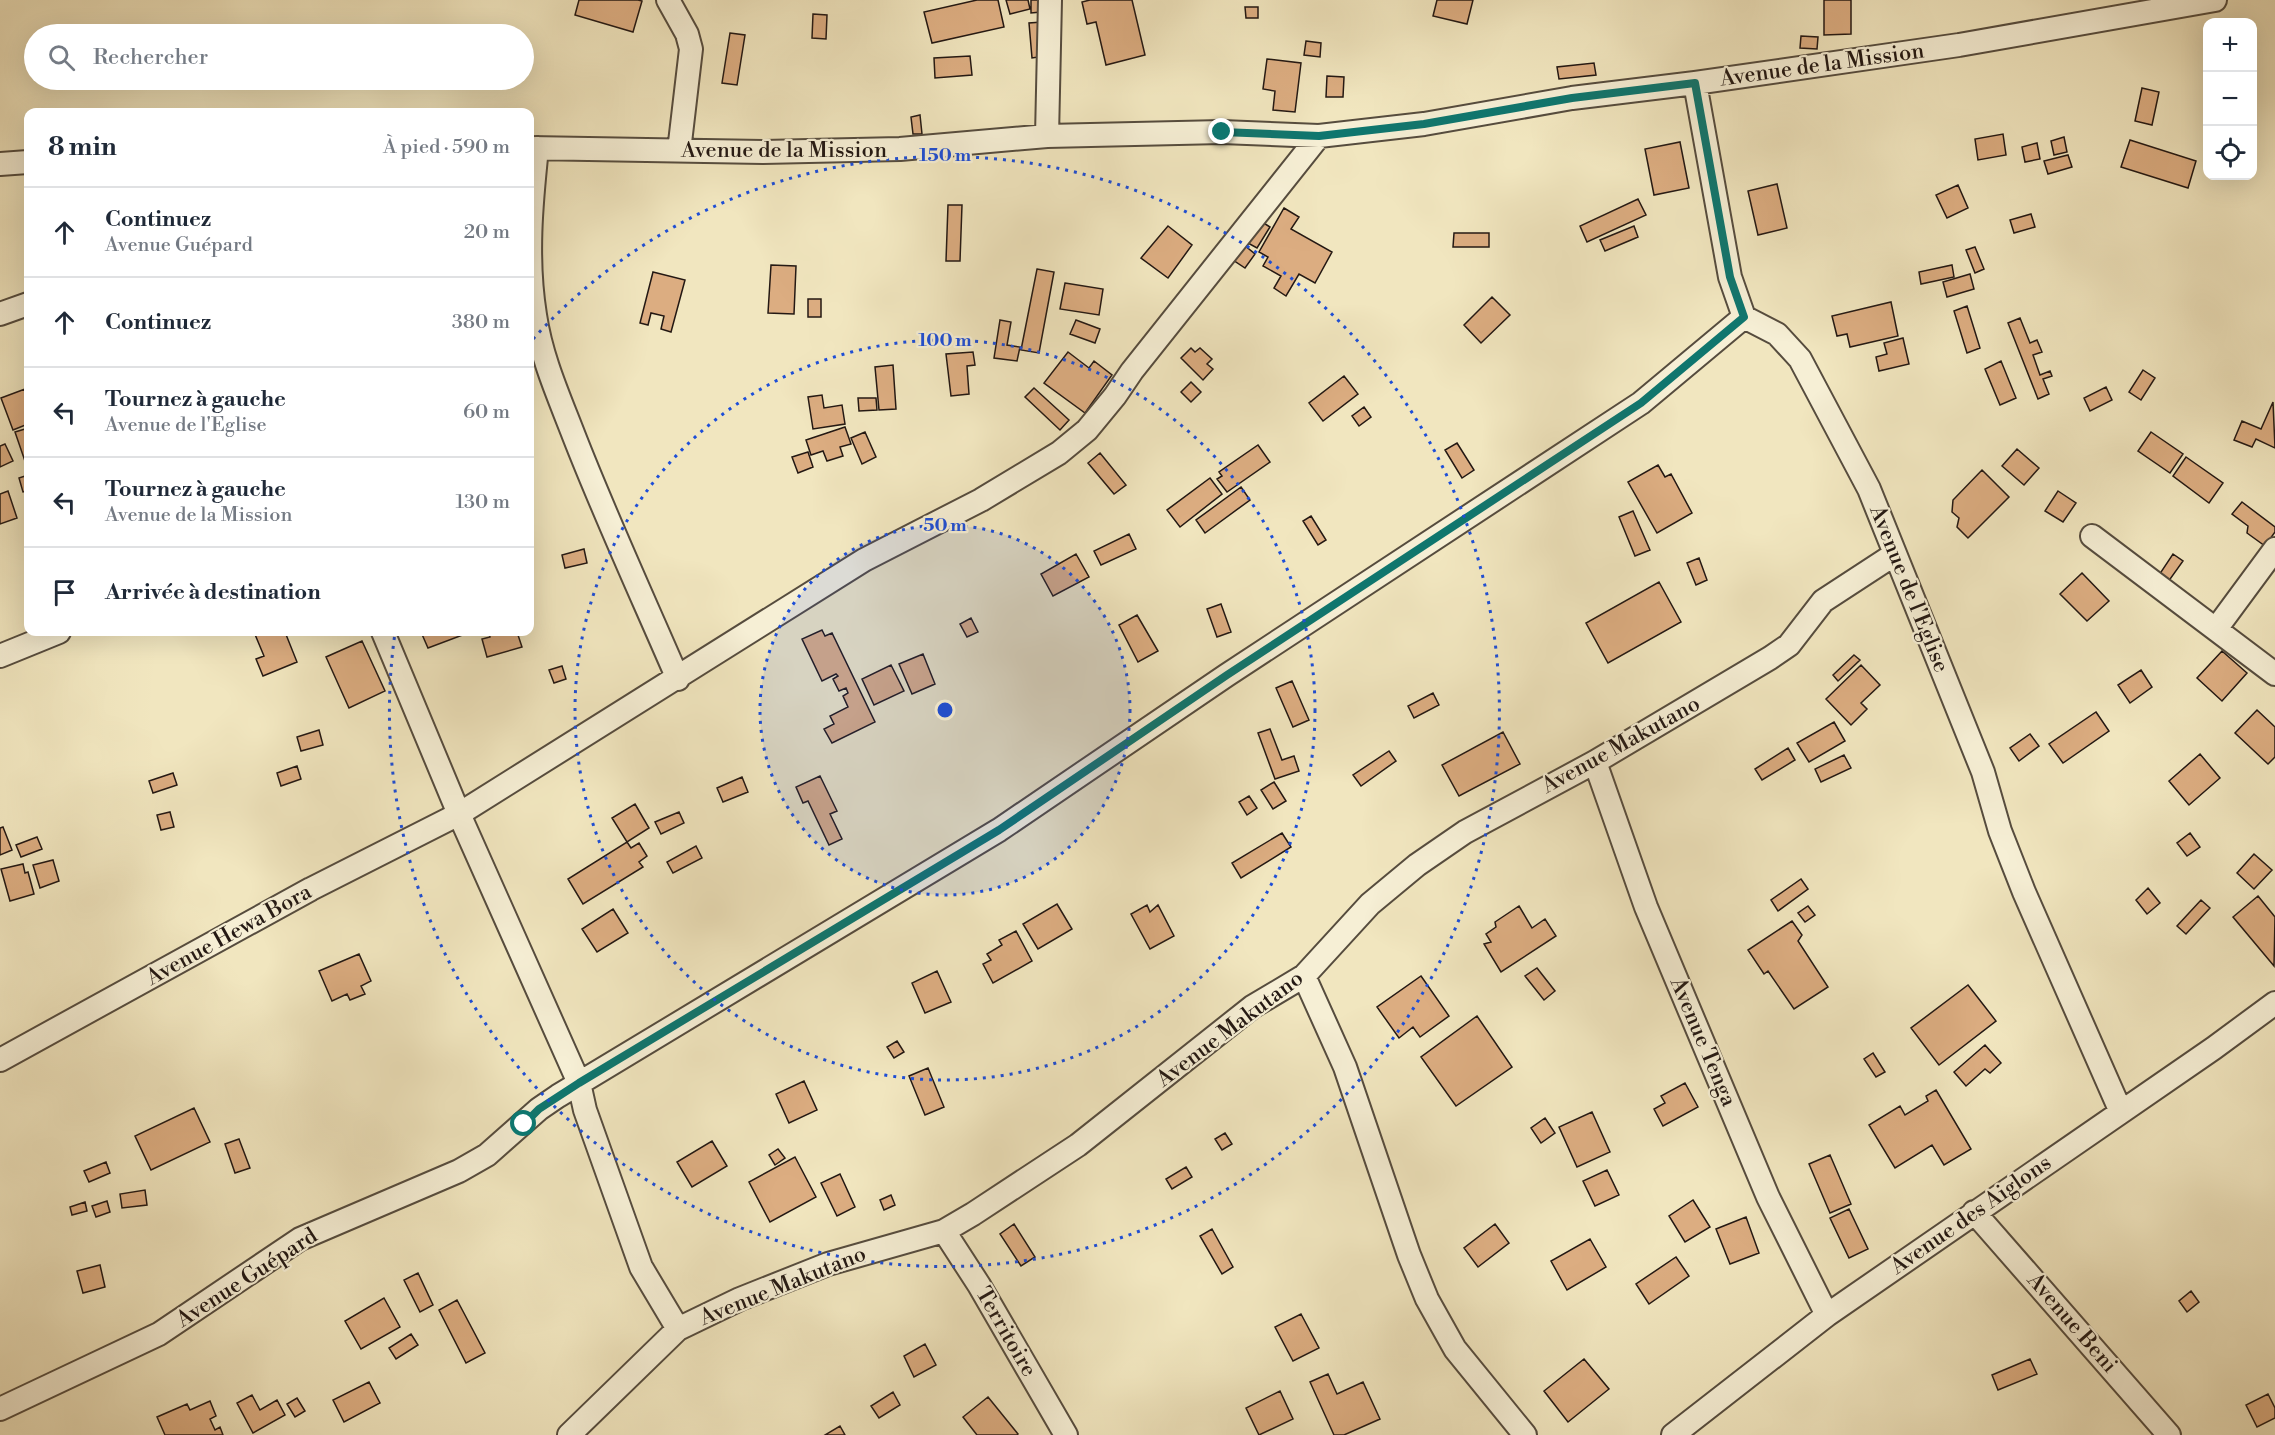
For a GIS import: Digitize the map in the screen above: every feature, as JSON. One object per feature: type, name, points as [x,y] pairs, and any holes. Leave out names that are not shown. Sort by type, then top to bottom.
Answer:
[{"type":"street","points":[[668,0],[687,34],[691,50],[679,151]]},
{"type":"street","points":[[1047,136],[1050,0]]},
{"type":"street","name":"Avenue de la Mission","points":[[534,148],[679,151],[900,149],[1047,136],[1222,132],[1319,136],[1424,124],[1572,98],[1695,83],[1959,45],[2215,0]]},
{"type":"street","points":[[1695,83],[1730,277],[1744,317]]},
{"type":"street","name":"Avenue Hewa Bora","points":[[0,1060],[311,889],[459,814],[678,679],[864,560],[981,500],[1049,459],[1088,430],[1319,136]]},
{"type":"street","points":[[0,164],[24,162]]},
{"type":"street","points":[[0,314],[24,305]]},
{"type":"street","points":[[534,305],[537,328],[551,376],[593,486],[678,679]]},
{"type":"street","name":"Avenue de l'Eglise","points":[[1744,317],[1777,334],[1800,358],[1869,489],[1983,772],[2000,831],[2024,892],[2121,1112]]},
{"type":"street","name":"Avenue Guépard","points":[[0,1409],[159,1334],[300,1239],[459,1171],[488,1155],[539,1109],[999,830],[1227,675],[1641,403],[1744,317]]},
{"type":"street","points":[[2092,536],[2275,674]]},
{"type":"street","points":[[2216,629],[2275,549]]},
{"type":"street","name":"Avenue Makutano","points":[[568,1435],[678,1329],[740,1299],[828,1264],[944,1231],[1078,1145],[1252,1007],[1304,976],[1370,904],[1417,865],[1465,832],[1595,762],[1789,645],[1823,601],[1895,554]]},
{"type":"street","points":[[0,656],[49,636]]},
{"type":"street","points":[[385,636],[459,814],[579,1083],[585,1110],[641,1267],[678,1329]]},
{"type":"street","name":"Avenue Tenga","points":[[1595,762],[1646,907],[1768,1197],[1827,1315]]},
{"type":"street","points":[[1304,976],[1346,1067],[1409,1255],[1427,1299],[1455,1348],[1525,1435]]},
{"type":"street","name":"Avenue des Aiglons","points":[[1673,1435],[1827,1315],[2275,1003]]},
{"type":"street","name":"Avenue Beni","points":[[1974,1212],[2169,1435]]},
{"type":"street","name":"Territoire","points":[[944,1231],[979,1285],[1066,1435]]},
{"type":"building","points":[[579,0],[642,1],[633,32],[575,15]]},
{"type":"building","points":[[977,0],[998,0],[1004,27],[932,43],[924,12]]},
{"type":"building","points":[[1006,0],[1028,0],[1030,9],[1010,14]]},
{"type":"building","points":[[1031,0],[1041,0],[1041,12],[1031,13]]},
{"type":"building","points":[[1132,0],[1145,55],[1106,65],[1096,22],[1087,24],[1082,2]]},
{"type":"building","points":[[1437,0],[1473,0],[1467,24],[1433,16]]},
{"type":"building","points":[[1824,0],[1851,0],[1851,34],[1824,35]]},
{"type":"building","points":[[1245,7],[1258,7],[1258,18],[1246,18]]},
{"type":"building","points":[[813,14],[827,15],[826,39],[812,38]]},
{"type":"building","points":[[1042,22],[1045,56],[1032,58],[1029,23]]},
{"type":"building","points":[[730,33],[745,35],[737,85],[722,83]]},
{"type":"building","points":[[1801,36],[1818,37],[1817,49],[1800,48]]},
{"type":"building","points":[[1306,41],[1321,43],[1320,57],[1304,55]]},
{"type":"building","points":[[970,56],[972,75],[935,78],[934,58]]},
{"type":"building","points":[[1267,59],[1301,63],[1295,112],[1273,110],[1275,91],[1263,89]]},
{"type":"building","points":[[1594,63],[1596,75],[1559,79],[1557,67]]},
{"type":"building","points":[[1327,76],[1344,77],[1343,97],[1326,97]]},
{"type":"building","points":[[2142,88],[2159,92],[2152,125],[2135,121]]},
{"type":"building","points":[[920,115],[922,134],[913,134],[911,117]]},
{"type":"building","points":[[2003,134],[2006,155],[1978,160],[1975,139]]},
{"type":"building","points":[[2064,137],[2067,152],[2054,155],[2051,141]]},
{"type":"building","points":[[2130,140],[2196,161],[2188,188],[2121,167]]},
{"type":"building","points":[[1680,142],[1689,188],[1654,195],[1645,149]]},
{"type":"building","points":[[2037,143],[2040,159],[2025,162],[2022,147]]},
{"type":"building","points":[[2068,155],[2072,167],[2048,174],[2044,161]]},
{"type":"building","points":[[1777,184],[1787,228],[1758,235],[1748,191]]},
{"type":"building","points":[[1958,185],[1968,208],[1947,218],[1936,195]]},
{"type":"building","points":[[1638,199],[1646,215],[1587,242],[1580,226]]},
{"type":"building","points":[[948,205],[962,205],[960,261],[946,261]]},
{"type":"building","points":[[1284,208],[1299,217],[1291,229],[1332,252],[1315,283],[1299,274],[1286,296],[1274,288],[1281,276],[1263,266],[1268,257],[1259,252]]},
{"type":"building","points":[[2031,214],[2035,227],[2014,233],[2010,220]]},
{"type":"building","points":[[1259,220],[1270,227],[1257,248],[1246,242]]},
{"type":"building","points":[[1168,226],[1192,245],[1168,278],[1141,258]]},
{"type":"building","points":[[1634,226],[1638,237],[1605,251],[1600,240]]},
{"type":"building","points":[[1454,233],[1489,233],[1489,247],[1453,247]]},
{"type":"building","points":[[1244,245],[1255,254],[1245,268],[1233,260]]},
{"type":"building","points":[[1975,247],[1984,269],[1975,273],[1966,250]]},
{"type":"building","points":[[771,265],[796,266],[794,314],[768,313]]},
{"type":"building","points":[[1952,265],[1954,277],[1921,284],[1919,272]]},
{"type":"building","points":[[1037,269],[1054,272],[1039,353],[1021,350]]},
{"type":"building","points":[[653,272],[685,280],[671,332],[661,329],[664,316],[651,313],[648,325],[640,323]]},
{"type":"building","points":[[1970,274],[1974,289],[1947,297],[1943,282]]},
{"type":"building","points":[[1065,283],[1103,289],[1099,315],[1060,309]]},
{"type":"building","points":[[1492,297],[1510,315],[1481,343],[1464,325]]},
{"type":"building","points":[[808,299],[821,299],[821,317],[808,317]]},
{"type":"building","points":[[1891,302],[1898,336],[1850,347],[1847,334],[1837,336],[1832,316]]},
{"type":"building","points":[[1967,306],[1980,348],[1967,353],[1954,311]]},
{"type":"building","points":[[2020,318],[2030,343],[2037,340],[2042,352],[2033,355],[2040,375],[2050,371],[2052,376],[2043,379],[2049,394],[2038,399],[2008,323]]},
{"type":"building","points":[[1000,320],[1011,322],[1007,345],[1020,347],[1017,361],[994,358]]},
{"type":"building","points":[[1076,320],[1100,329],[1095,343],[1070,334]]},
{"type":"building","points":[[1903,338],[1909,364],[1879,371],[1876,357],[1887,354],[1884,343]]},
{"type":"building","points":[[1191,348],[1195,352],[1200,348],[1212,359],[1207,364],[1213,369],[1203,380],[1181,358]]},
{"type":"building","points":[[973,352],[975,365],[967,366],[969,394],[951,396],[946,354]]},
{"type":"building","points":[[1068,352],[1089,368],[1094,361],[1112,375],[1085,413],[1044,383]]},
{"type":"building","points":[[2001,361],[2016,398],[2000,405],[1985,369]]},
{"type":"building","points":[[893,365],[896,409],[879,410],[875,367]]},
{"type":"building","points":[[2143,370],[2155,378],[2141,400],[2129,392]]},
{"type":"building","points":[[1344,376],[1358,394],[1323,421],[1309,403]]},
{"type":"building","points":[[1191,382],[1201,392],[1191,402],[1181,392]]},
{"type":"building","points":[[2106,387],[2112,400],[2090,411],[2084,398]]},
{"type":"building","points":[[1034,388],[1069,420],[1060,430],[1025,397]]},
{"type":"building","points":[[24,389],[24,426],[13,430],[1,398]]},
{"type":"building","points":[[822,395],[824,408],[842,405],[845,424],[813,429],[808,397]]},
{"type":"building","points":[[858,398],[876,398],[877,410],[859,411]]},
{"type":"building","points":[[2273,402],[2275,448],[2256,439],[2252,447],[2234,440],[2242,421],[2261,429]]},
{"type":"building","points":[[1364,407],[1371,417],[1359,426],[1352,416]]},
{"type":"building","points":[[845,427],[851,444],[840,447],[843,456],[827,461],[823,451],[811,455],[806,440]]},
{"type":"building","points":[[24,429],[24,458],[15,432]]},
{"type":"building","points":[[865,432],[876,457],[862,464],[851,438]]},
{"type":"building","points":[[2151,432],[2183,454],[2170,473],[2138,451]]},
{"type":"building","points":[[1457,443],[1474,470],[1462,478],[1445,450]]},
{"type":"building","points":[[5,444],[13,461],[0,467],[0,446]]},
{"type":"building","points":[[1258,445],[1270,462],[1227,492],[1217,479],[1222,476],[1219,472]]},
{"type":"building","points":[[2017,449],[2039,468],[2024,485],[2002,466]]},
{"type":"building","points":[[808,452],[813,467],[798,473],[792,457]]},
{"type":"building","points":[[1100,453],[1126,485],[1114,494],[1088,463]]},
{"type":"building","points":[[2186,457],[2223,483],[2209,503],[2173,476]]},
{"type":"building","points":[[1658,465],[1665,477],[1671,474],[1692,513],[1657,533],[1628,482]]},
{"type":"building","points":[[1982,470],[2009,497],[1968,538],[1957,527],[1959,518],[1952,512],[1953,500]]},
{"type":"building","points":[[24,476],[24,492],[23,492],[19,478]]},
{"type":"building","points":[[1210,478],[1222,494],[1180,527],[1167,510]]},
{"type":"building","points":[[1241,487],[1250,500],[1205,533],[1196,520]]},
{"type":"building","points":[[8,491],[17,518],[0,524],[0,494]]},
{"type":"building","points":[[2058,491],[2076,503],[2063,522],[2045,511]]},
{"type":"building","points":[[2242,502],[2275,527],[2275,532],[2265,546],[2247,533],[2248,526],[2232,514]]},
{"type":"building","points":[[1633,511],[1650,550],[1635,556],[1619,517]]},
{"type":"building","points":[[1311,516],[1326,540],[1318,545],[1303,521]]},
{"type":"building","points":[[1129,534],[1136,549],[1101,565],[1094,551]]},
{"type":"building","points":[[584,549],[587,563],[565,568],[562,555]]},
{"type":"building","points":[[1076,554],[1089,577],[1053,596],[1041,574]]},
{"type":"building","points":[[2173,554],[2183,561],[2168,582],[2159,575]]},
{"type":"building","points":[[1699,558],[1707,580],[1696,585],[1687,563]]},
{"type":"building","points":[[2082,573],[2109,601],[2087,621],[2060,594]]},
{"type":"building","points":[[1659,582],[1681,622],[1608,663],[1586,623]]},
{"type":"building","points":[[1221,604],[1231,632],[1217,637],[1207,609]]},
{"type":"building","points":[[1137,615],[1158,651],[1138,662],[1119,625]]},
{"type":"building","points":[[971,618],[978,632],[967,637],[960,624]]},
{"type":"building","points":[[822,630],[825,636],[832,633],[875,722],[832,743],[824,729],[834,724],[830,716],[848,707],[843,696],[848,693],[846,688],[839,691],[833,679],[838,676],[836,674],[822,681],[802,639]]},
{"type":"building","points":[[256,636],[287,636],[297,662],[263,676],[256,659],[264,656]]},
{"type":"building","points":[[423,636],[460,636],[428,648]]},
{"type":"building","points":[[518,636],[522,647],[487,657],[482,639]]},
{"type":"building","points":[[362,641],[385,691],[349,708],[326,657]]},
{"type":"building","points":[[2222,651],[2247,673],[2222,701],[2197,678]]},
{"type":"building","points":[[923,654],[935,684],[912,694],[899,664]]},
{"type":"building","points":[[1854,655],[1860,660],[1838,681],[1833,675]]},
{"type":"building","points":[[891,665],[904,691],[874,705],[862,679]]},
{"type":"building","points":[[1861,665],[1880,685],[1861,703],[1867,709],[1851,725],[1826,699]]},
{"type":"building","points":[[562,666],[566,679],[554,683],[549,670]]},
{"type":"building","points":[[2141,670],[2152,687],[2130,703],[2118,685]]},
{"type":"building","points":[[1292,681],[1309,720],[1293,727],[1276,688]]},
{"type":"building","points":[[1433,693],[1439,705],[1414,718],[1408,706]]},
{"type":"building","points":[[2257,710],[2275,727],[2275,757],[2268,764],[2235,733]]},
{"type":"building","points":[[2096,712],[2109,731],[2063,763],[2049,744]]},
{"type":"building","points":[[1834,722],[1845,741],[1809,762],[1797,743]]},
{"type":"building","points":[[1270,729],[1282,760],[1294,756],[1299,771],[1275,779],[1258,733]]},
{"type":"building","points":[[319,730],[323,745],[301,751],[297,737]]},
{"type":"building","points":[[1503,732],[1520,764],[1459,796],[1442,765]]},
{"type":"building","points":[[2030,734],[2039,746],[2019,761],[2010,748]]},
{"type":"building","points":[[1788,748],[1795,760],[1762,780],[1755,769]]},
{"type":"building","points":[[1389,751],[1396,761],[1361,786],[1353,775]]},
{"type":"building","points":[[2200,754],[2220,778],[2189,805],[2169,781]]},
{"type":"building","points":[[1844,755],[1851,768],[1821,782],[1815,769]]},
{"type":"building","points":[[297,766],[301,779],[281,786],[277,773]]},
{"type":"building","points":[[173,773],[177,785],[153,793],[149,781]]},
{"type":"building","points":[[820,776],[837,811],[830,814],[842,839],[829,845],[808,801],[803,803],[796,787]]},
{"type":"building","points":[[742,777],[748,792],[723,802],[717,788]]},
{"type":"building","points":[[1274,782],[1286,801],[1273,809],[1261,790]]},
{"type":"building","points":[[1249,796],[1257,808],[1247,815],[1239,802]]},
{"type":"building","points":[[635,804],[649,828],[627,842],[612,818]]},
{"type":"building","points":[[170,812],[174,827],[161,830],[157,815]]},
{"type":"building","points":[[679,812],[684,823],[661,834],[655,822]]},
{"type":"building","points":[[3,827],[12,850],[0,855],[0,828]]},
{"type":"building","points":[[1282,833],[1291,847],[1241,878],[1232,863]]},
{"type":"building","points":[[2190,833],[2200,847],[2187,856],[2177,843]]},
{"type":"building","points":[[37,837],[42,849],[21,857],[16,845]]},
{"type":"building","points":[[627,842],[631,848],[639,843],[647,856],[639,862],[643,867],[583,904],[568,879]]},
{"type":"building","points":[[696,846],[702,858],[673,873],[667,862]]},
{"type":"building","points":[[2254,854],[2272,870],[2254,889],[2237,873]]},
{"type":"building","points":[[53,860],[59,881],[40,888],[33,865]]},
{"type":"building","points":[[23,864],[25,873],[28,872],[34,894],[10,901],[1,869]]},
{"type":"building","points":[[1801,879],[1808,889],[1778,911],[1771,900]]},
{"type":"building","points":[[2148,888],[2160,903],[2147,914],[2136,900]]},
{"type":"building","points":[[2258,896],[2275,917],[2274,966],[2233,917]]},
{"type":"building","points":[[2201,900],[2210,908],[2186,934],[2177,926]]},
{"type":"building","points":[[1057,904],[1072,929],[1038,949],[1023,924]]},
{"type":"building","points":[[1147,905],[1150,912],[1158,905],[1174,936],[1150,949],[1131,914]]},
{"type":"building","points":[[1519,906],[1532,928],[1545,919],[1556,936],[1501,972],[1484,944],[1491,942],[1486,934],[1496,927],[1495,922]]},
{"type":"building","points":[[1808,906],[1815,915],[1805,922],[1798,913]]},
{"type":"building","points":[[613,909],[628,933],[597,952],[582,929]]},
{"type":"building","points":[[1792,921],[1802,935],[1798,941],[1828,987],[1794,1009],[1768,971],[1764,974],[1748,950]]},
{"type":"building","points":[[1016,931],[1032,961],[993,983],[983,964],[991,960],[987,954],[1002,945],[999,940]]},
{"type":"building","points":[[359,954],[371,981],[361,986],[365,994],[350,1000],[347,994],[332,1001],[319,971]]},
{"type":"building","points":[[1537,968],[1555,991],[1544,1000],[1525,976]]},
{"type":"building","points":[[937,971],[951,1002],[925,1013],[912,983]]},
{"type":"building","points":[[1421,976],[1449,1016],[1420,1037],[1413,1027],[1399,1038],[1377,1007]]},
{"type":"building","points":[[1968,985],[1996,1021],[1939,1065],[1911,1028]]},
{"type":"building","points":[[1477,1016],[1512,1067],[1456,1106],[1421,1057]]},
{"type":"building","points":[[897,1041],[904,1052],[894,1058],[887,1047]]},
{"type":"building","points":[[1985,1045],[2001,1063],[1990,1073],[1985,1069],[1966,1086],[1954,1072]]},
{"type":"building","points":[[1873,1053],[1885,1072],[1876,1077],[1864,1059]]},
{"type":"building","points":[[928,1068],[944,1107],[925,1115],[909,1076]]},
{"type":"building","points":[[804,1081],[817,1110],[789,1123],[776,1094]]},
{"type":"building","points":[[1685,1083],[1698,1107],[1663,1126],[1654,1109],[1665,1103],[1661,1096]]},
{"type":"building","points":[[1936,1090],[1971,1149],[1944,1165],[1932,1145],[1895,1168],[1869,1125],[1900,1106],[1905,1115],[1928,1101],[1926,1096]]},
{"type":"building","points":[[194,1108],[210,1142],[151,1170],[135,1136]]},
{"type":"building","points":[[1592,1112],[1610,1152],[1577,1167],[1559,1127]]},
{"type":"building","points":[[1545,1118],[1555,1133],[1541,1143],[1531,1128]]},
{"type":"building","points":[[1225,1133],[1232,1144],[1222,1150],[1215,1139]]},
{"type":"building","points":[[239,1139],[250,1168],[235,1173],[225,1144]]},
{"type":"building","points":[[712,1141],[727,1166],[692,1187],[677,1162]]},
{"type":"building","points":[[778,1149],[785,1158],[775,1165],[769,1155]]},
{"type":"building","points":[[1830,1155],[1851,1204],[1830,1213],[1809,1164]]},
{"type":"building","points":[[795,1157],[816,1197],[770,1222],[749,1182]]},
{"type":"building","points":[[106,1162],[110,1173],[89,1182],[84,1171]]},
{"type":"building","points":[[1186,1167],[1192,1177],[1172,1189],[1166,1179]]},
{"type":"building","points":[[1607,1170],[1619,1195],[1595,1206],[1583,1181]]},
{"type":"building","points":[[840,1174],[855,1207],[837,1216],[821,1183]]},
{"type":"building","points":[[145,1190],[147,1205],[122,1208],[120,1194]]},
{"type":"building","points":[[891,1195],[895,1205],[884,1210],[880,1200]]},
{"type":"building","points":[[1693,1200],[1710,1227],[1685,1242],[1669,1216]]},
{"type":"building","points":[[107,1201],[110,1212],[96,1217],[92,1206]]},
{"type":"building","points":[[85,1202],[87,1211],[72,1215],[70,1207]]},
{"type":"building","points":[[1849,1209],[1868,1249],[1849,1258],[1830,1218]]},
{"type":"building","points":[[1746,1217],[1759,1253],[1730,1264],[1716,1229]]},
{"type":"building","points":[[1014,1224],[1035,1257],[1021,1266],[1000,1234]]},
{"type":"building","points":[[1495,1224],[1509,1243],[1478,1267],[1464,1248]]},
{"type":"building","points":[[1212,1229],[1233,1267],[1222,1274],[1200,1236]]},
{"type":"building","points":[[1590,1239],[1606,1267],[1567,1290],[1551,1261]]},
{"type":"building","points":[[1676,1257],[1689,1276],[1649,1304],[1636,1284]]},
{"type":"building","points":[[100,1265],[105,1287],[83,1293],[77,1271]]},
{"type":"building","points":[[418,1273],[433,1305],[420,1312],[404,1280]]},
{"type":"building","points":[[2191,1291],[2199,1302],[2187,1312],[2179,1301]]},
{"type":"building","points":[[384,1298],[400,1327],[361,1349],[345,1321]]},
{"type":"building","points":[[457,1300],[485,1353],[466,1363],[439,1310]]},
{"type":"building","points":[[1301,1314],[1319,1348],[1293,1361],[1275,1327]]},
{"type":"building","points":[[411,1334],[418,1345],[396,1359],[389,1348]]},
{"type":"building","points":[[925,1344],[936,1365],[914,1377],[904,1356]]},
{"type":"building","points":[[1584,1359],[1609,1389],[1568,1422],[1544,1391]]},
{"type":"building","points":[[2030,1359],[2037,1374],[1998,1390],[1992,1375]]},
{"type":"building","points":[[1328,1374],[1337,1394],[1363,1382],[1380,1419],[1344,1435],[1334,1435],[1310,1382]]},
{"type":"building","points":[[369,1382],[380,1403],[344,1422],[333,1400]]},
{"type":"building","points":[[1280,1391],[1293,1419],[1259,1435],[1246,1408]]},
{"type":"building","points":[[893,1392],[900,1405],[879,1418],[871,1406]]},
{"type":"building","points":[[2268,1394],[2275,1408],[2275,1418],[2257,1427],[2246,1405]]},
{"type":"building","points":[[252,1395],[260,1410],[277,1400],[285,1415],[253,1433],[237,1403]]},
{"type":"building","points":[[988,1397],[1017,1435],[977,1435],[963,1417]]},
{"type":"building","points":[[297,1398],[305,1411],[295,1417],[287,1404]]},
{"type":"building","points":[[210,1401],[216,1416],[210,1419],[215,1430],[220,1427],[223,1435],[165,1435],[157,1417],[187,1404],[190,1410]]},
{"type":"building","points":[[840,1426],[845,1435],[825,1435]]},
{"type":"route","points":[[524,1124],[539,1109],[579,1083],[999,830],[1227,675],[1641,403],[1744,317],[1730,277],[1709,173],[1695,83],[1572,98],[1424,124],[1319,136],[1222,132]]}]
